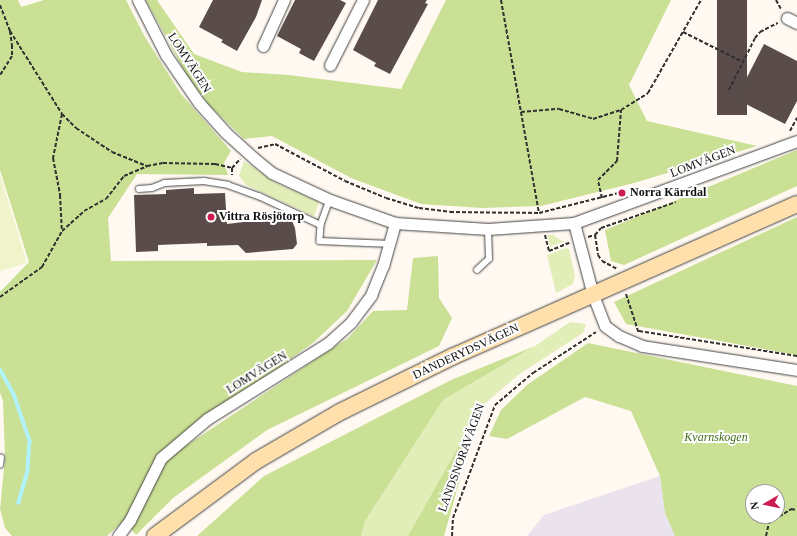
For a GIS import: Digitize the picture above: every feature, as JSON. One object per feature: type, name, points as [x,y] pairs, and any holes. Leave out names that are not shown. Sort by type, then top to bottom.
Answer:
[{"type":"main road","name":"DANDERYDSVÄGEN","points":[[154,536],[256,461],[338,413],[454,356],[797,204]]},
{"type":"street","name":"LOMVÄGEN","points":[[138,0],[166,55],[198,103],[226,133],[272,173],[330,200],[395,223],[488,229],[574,223],[797,141]]},
{"type":"street","points":[[263,46],[284,0]]},
{"type":"street","points":[[330,65],[363,0]]},
{"type":"street","name":"LOMVÄGEN","points":[[118,536],[130,520],[161,458],[207,419],[328,343],[351,322],[371,295],[391,244],[395,223]]},
{"type":"street","points":[[574,223],[592,295],[605,326],[619,336],[642,346],[797,370]]},
{"type":"lane","points":[[139,189],[152,188],[165,183],[204,181],[228,185],[259,196],[321,225]]},
{"type":"lane","points":[[330,200],[321,225],[320,240],[391,244]]},
{"type":"lane","points":[[477,270],[489,259],[488,229]]},
{"type":"lane","points":[[0,465],[1,458]]},
{"type":"path","points":[[501,0],[539,213],[549,251],[596,235],[601,228],[676,202]]},
{"type":"path","points":[[521,112],[559,109],[593,119],[622,110],[648,93],[701,0]]},
{"type":"path","points":[[0,5],[10,31],[62,114],[76,128],[112,152],[147,166]]},
{"type":"path","points":[[730,90],[743,62],[760,32],[792,21]]},
{"type":"path","points":[[0,75],[12,56],[10,31]]},
{"type":"path","points":[[683,32],[743,62]]},
{"type":"path","points":[[602,198],[598,180],[617,161],[622,110]]},
{"type":"path","points":[[62,114],[53,158],[60,195],[62,231]]},
{"type":"path","points":[[788,133],[797,118]]},
{"type":"path","points":[[256,148],[275,144],[345,180],[386,198],[419,208],[485,213],[539,213],[591,198],[602,198],[629,190]]},
{"type":"path","points":[[232,175],[232,168],[240,158]]},
{"type":"path","points":[[0,297],[42,267],[62,231],[84,212],[106,199],[124,176],[147,166],[163,163],[215,164],[232,168]]},
{"type":"path","points":[[596,235],[598,255],[602,261],[616,267],[642,346]]},
{"type":"path","name":"LANDSNORAVÄGEN","points":[[452,536],[453,518],[495,405],[533,373],[605,326]]},
{"type":"path","points":[[638,331],[797,356]]},
{"type":"path","points":[[766,536],[769,523],[791,509],[797,510]]},
{"type":"shaded area","points":[[660,476],[665,513],[675,536],[527,536],[544,515]]},
{"type":"green space","points":[[0,0],[18,0],[21,7],[44,0],[126,0],[145,37],[181,94],[231,151],[224,163],[228,175],[137,174],[108,218],[111,261],[377,260],[347,311],[314,342],[156,456],[129,516],[107,536],[12,536],[5,528],[0,509],[5,458],[3,401],[0,393],[0,292],[29,262],[0,170]]},
{"type":"green space","points":[[146,0],[157,0],[194,54],[242,72],[289,75],[401,89],[446,0],[671,0],[629,85],[647,121],[757,146],[634,183],[541,206],[482,208],[421,204],[351,178],[272,136],[244,139],[209,105],[186,74]]},
{"type":"green space","points":[[797,150],[797,186],[624,265],[611,261],[605,230]]},
{"type":"green space","points":[[244,161],[276,183],[319,202],[314,216],[246,185],[239,176]]},
{"type":"green space","points":[[0,174],[27,263],[0,271]]},
{"type":"green space","points":[[797,217],[797,355],[626,324],[614,302]]},
{"type":"green space","points":[[547,235],[553,235],[564,242],[550,246]]},
{"type":"green space","points":[[566,248],[569,249],[575,276],[573,284],[556,293],[547,255]]},
{"type":"green space","points":[[438,256],[439,298],[452,318],[439,346],[267,430],[173,498],[136,535],[130,528],[156,472],[172,455],[348,338],[373,311],[407,310],[413,258]]},
{"type":"green space","points":[[570,322],[586,324],[583,333],[518,375],[480,408],[408,536],[361,536],[365,521],[443,400],[535,346]]},
{"type":"green space","name":"Kvarnskogen","points":[[588,343],[797,386],[797,536],[675,536],[665,513],[660,476],[631,411],[585,397],[507,439],[489,436],[501,410],[527,385]]},
{"type":"green space","points":[[535,346],[443,400],[365,521],[361,536],[197,536],[264,476],[451,380]]},
{"type":"green space","points":[[480,408],[444,536],[408,536]]},
{"type":"building","points":[[213,0],[262,0],[256,17],[237,51],[221,42],[223,40],[199,27]]},
{"type":"building","points":[[295,0],[340,0],[346,3],[314,61],[299,53],[301,49],[277,36]]},
{"type":"building","points":[[378,0],[427,0],[425,3],[428,4],[390,74],[374,66],[376,63],[353,50]]},
{"type":"building","points":[[717,0],[747,0],[747,115],[717,115]]},
{"type":"building","points":[[764,44],[797,61],[797,101],[785,124],[736,99]]},
{"type":"building","points":[[194,188],[194,194],[225,193],[227,224],[260,220],[260,217],[272,216],[275,222],[292,221],[295,228],[297,244],[293,249],[246,253],[238,245],[207,246],[207,243],[158,245],[158,251],[136,252],[134,195],[166,194],[166,190]]},
{"type":"waterway","points":[[0,369],[14,394],[30,441],[28,471],[19,503]]},
{"type":"place","name":"Norra Kärrdal","points":[[622,193]]},
{"type":"place","name":"Vittra Rösjötorp","points":[[211,217]]}]
